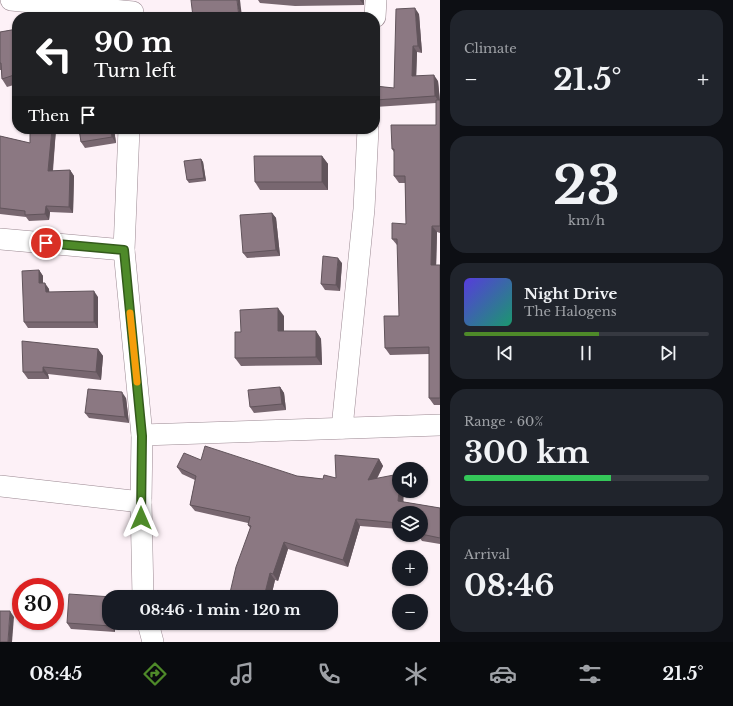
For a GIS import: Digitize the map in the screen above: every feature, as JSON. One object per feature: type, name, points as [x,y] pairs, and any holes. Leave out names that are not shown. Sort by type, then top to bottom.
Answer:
[{"type":"street","points":[[11,0],[133,10]]},
{"type":"street","points":[[375,12],[376,0]]},
{"type":"street","points":[[129,134],[124,250],[142,436],[141,502],[143,590]]},
{"type":"street","points":[[342,428],[364,209],[368,134]]},
{"type":"street","points":[[0,239],[124,250]]},
{"type":"street","points":[[142,436],[440,425]]},
{"type":"street","points":[[0,486],[141,502]]},
{"type":"street","points":[[150,630],[153,642]]},
{"type":"building","points":[[191,0],[237,0],[238,12],[192,12]]},
{"type":"building","points":[[415,8],[418,46],[413,46],[412,76],[434,75],[435,96],[380,100],[380,87],[394,88],[396,9]]},
{"type":"building","points":[[12,30],[12,76],[2,79],[0,63],[0,32]]},
{"type":"building","points":[[436,100],[440,100],[440,226],[432,226],[431,265],[440,265],[440,398],[429,398],[429,347],[385,348],[384,316],[399,316],[397,239],[392,239],[392,223],[406,224],[405,176],[394,176],[394,149],[392,149],[391,125],[436,125]]},
{"type":"building","points":[[30,134],[52,134],[48,171],[70,170],[69,207],[46,206],[45,214],[25,215],[25,211],[0,208],[0,136],[30,143]]},
{"type":"building","points":[[80,134],[112,134],[112,137],[81,142]]},
{"type":"building","points":[[254,156],[322,156],[322,182],[255,182]]},
{"type":"building","points":[[201,159],[204,178],[187,180],[184,161]]},
{"type":"building","points":[[272,213],[276,250],[243,253],[240,215]]},
{"type":"building","points":[[323,256],[338,258],[336,285],[321,284]]},
{"type":"building","points":[[39,270],[39,283],[45,283],[46,292],[94,291],[94,322],[24,322],[22,271]]},
{"type":"building","points":[[278,308],[278,331],[316,331],[316,357],[235,358],[235,332],[241,332],[240,310]]},
{"type":"building","points":[[22,341],[98,349],[96,372],[43,367],[43,372],[23,372]]},
{"type":"building","points":[[280,387],[282,404],[250,407],[248,390]]},
{"type":"building","points":[[88,389],[122,392],[125,417],[85,413]]},
{"type":"building","points":[[205,446],[297,476],[323,479],[324,475],[336,478],[335,455],[379,459],[368,480],[392,475],[392,498],[398,498],[398,501],[428,506],[392,506],[392,522],[356,519],[343,560],[284,542],[273,574],[270,573],[266,590],[231,590],[236,567],[251,526],[248,525],[250,517],[190,505],[196,476],[177,467],[184,453],[201,460]]},
{"type":"building","points":[[428,506],[440,508],[440,538],[428,535]]},
{"type":"building","points":[[69,594],[102,596],[102,625],[67,623]]},
{"type":"building","points":[[0,611],[10,611],[8,642],[0,642]]},
{"type":"slow traffic","points":[[130,313],[137,382]]},
{"type":"route","points":[[46,243],[124,250],[142,436],[141,518]]}]
